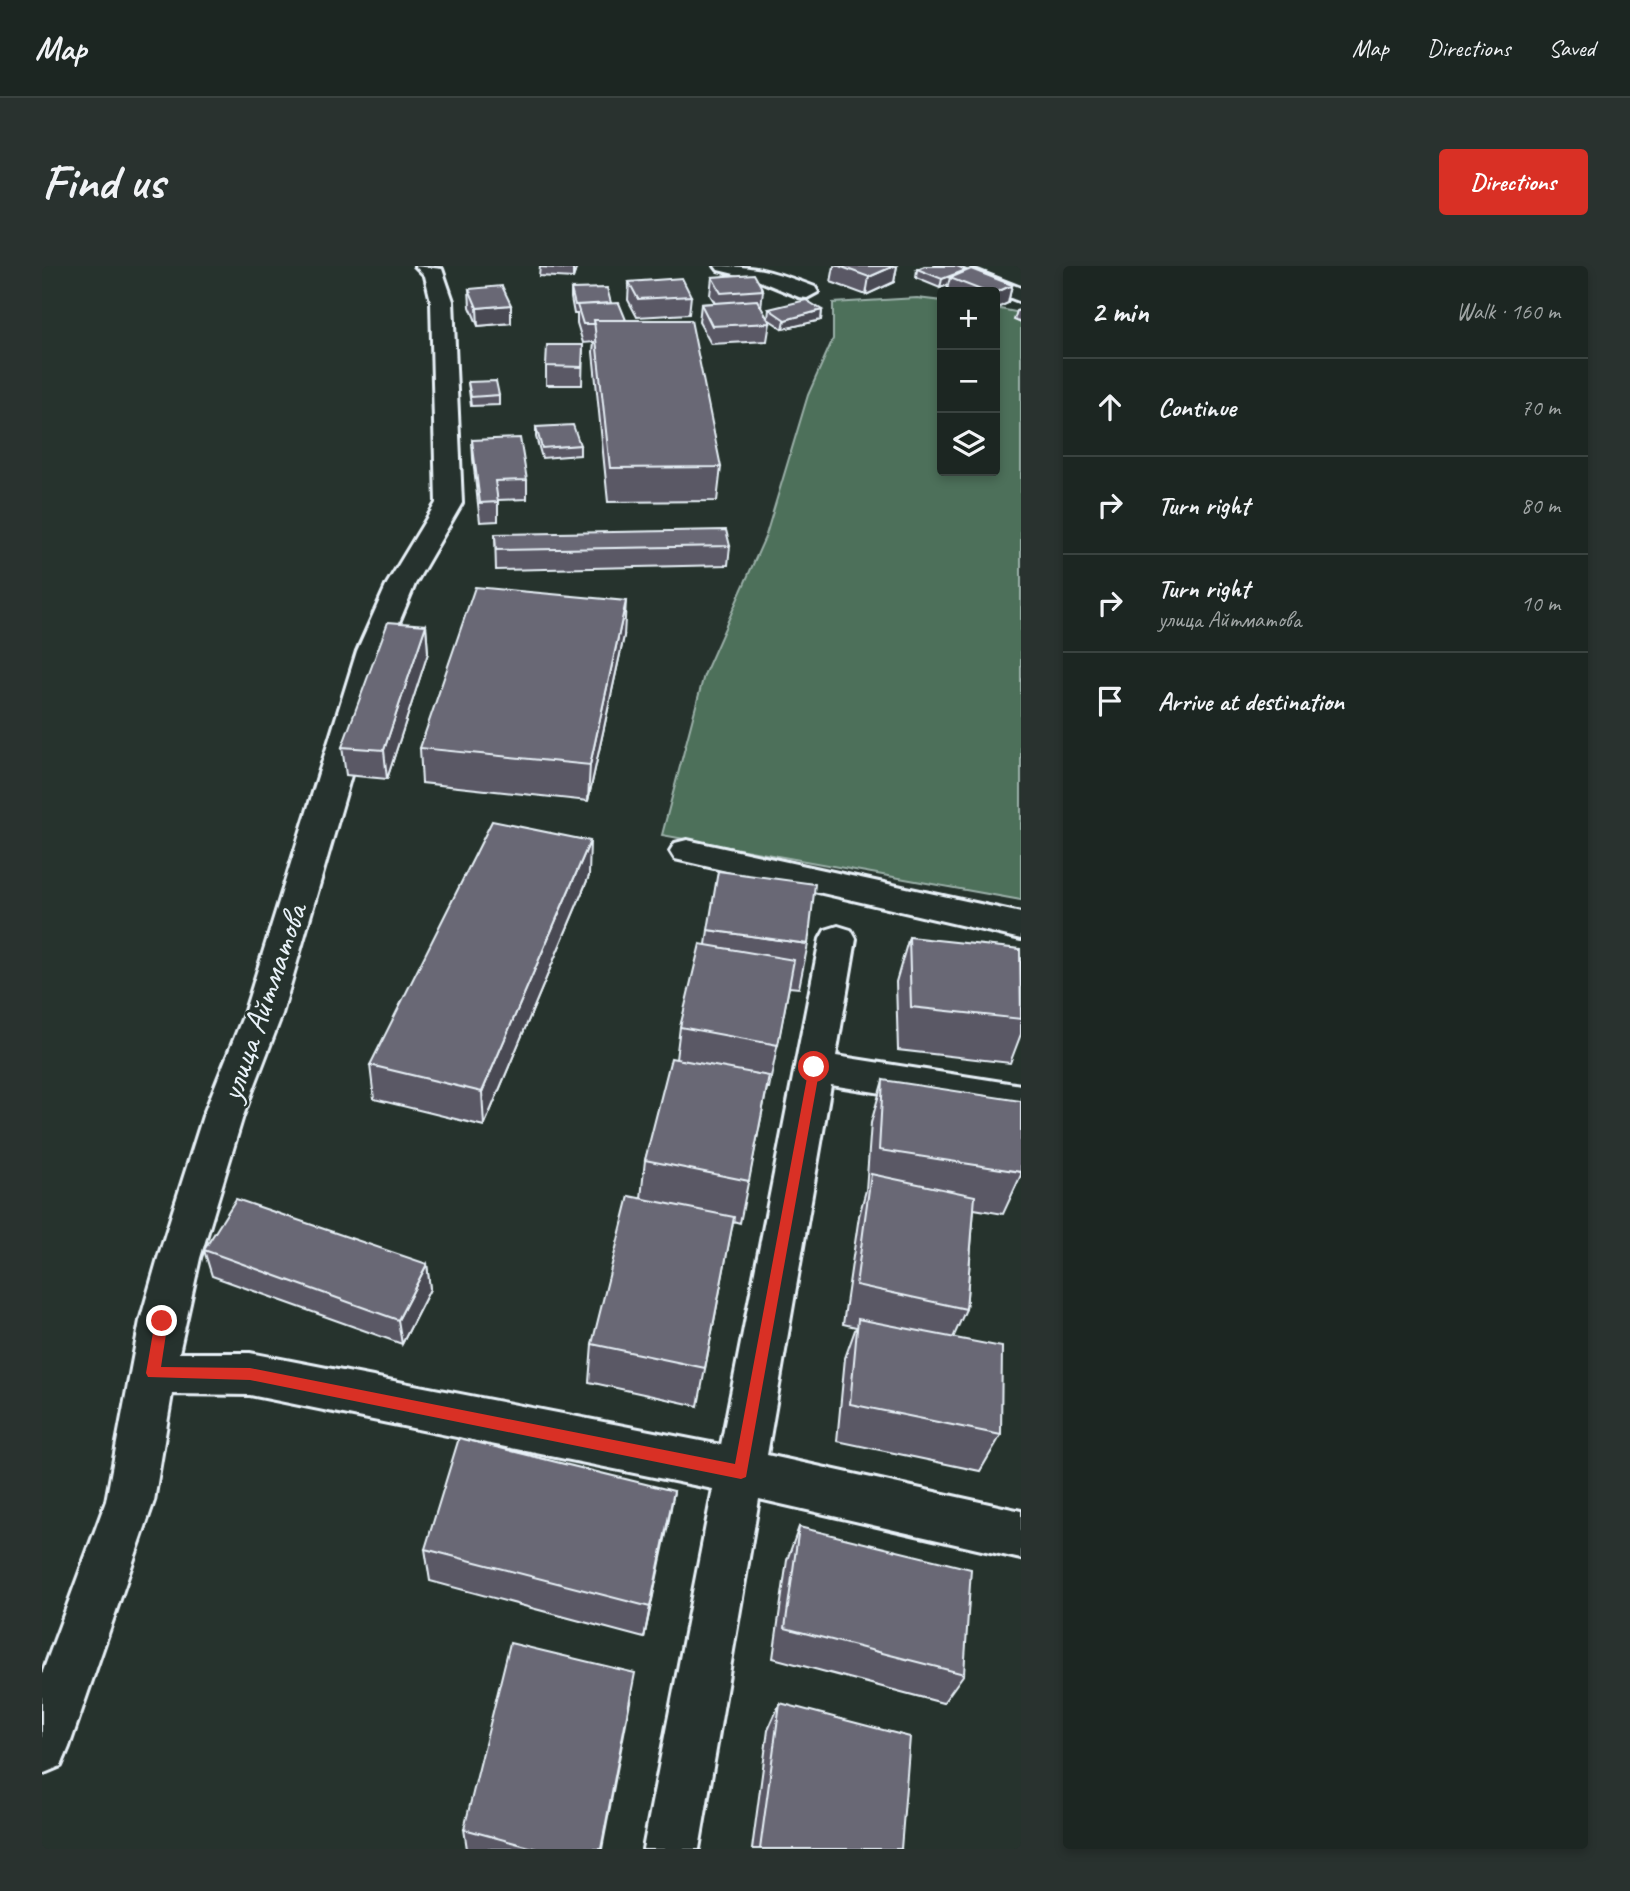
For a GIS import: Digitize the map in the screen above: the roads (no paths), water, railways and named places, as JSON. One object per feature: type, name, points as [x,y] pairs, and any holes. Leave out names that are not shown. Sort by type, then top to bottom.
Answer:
[{"type":"street","name":"улица Айтматова","points":[[42,1747],[131,1501],[162,1321],[179,1258],[223,1115],[263,1014],[372,652],[401,584],[449,503],[442,301],[435,273],[425,266]]},
{"type":"street","points":[[725,266],[761,274],[807,292]]},
{"type":"street","points":[[947,266],[1021,296]]},
{"type":"street","points":[[687,851],[1021,926]]},
{"type":"street","points":[[671,1849],[838,939]]},
{"type":"street","points":[[814,1067],[1021,1100]]},
{"type":"street","points":[[153,1373],[250,1374],[741,1472],[1021,1535]]}]
